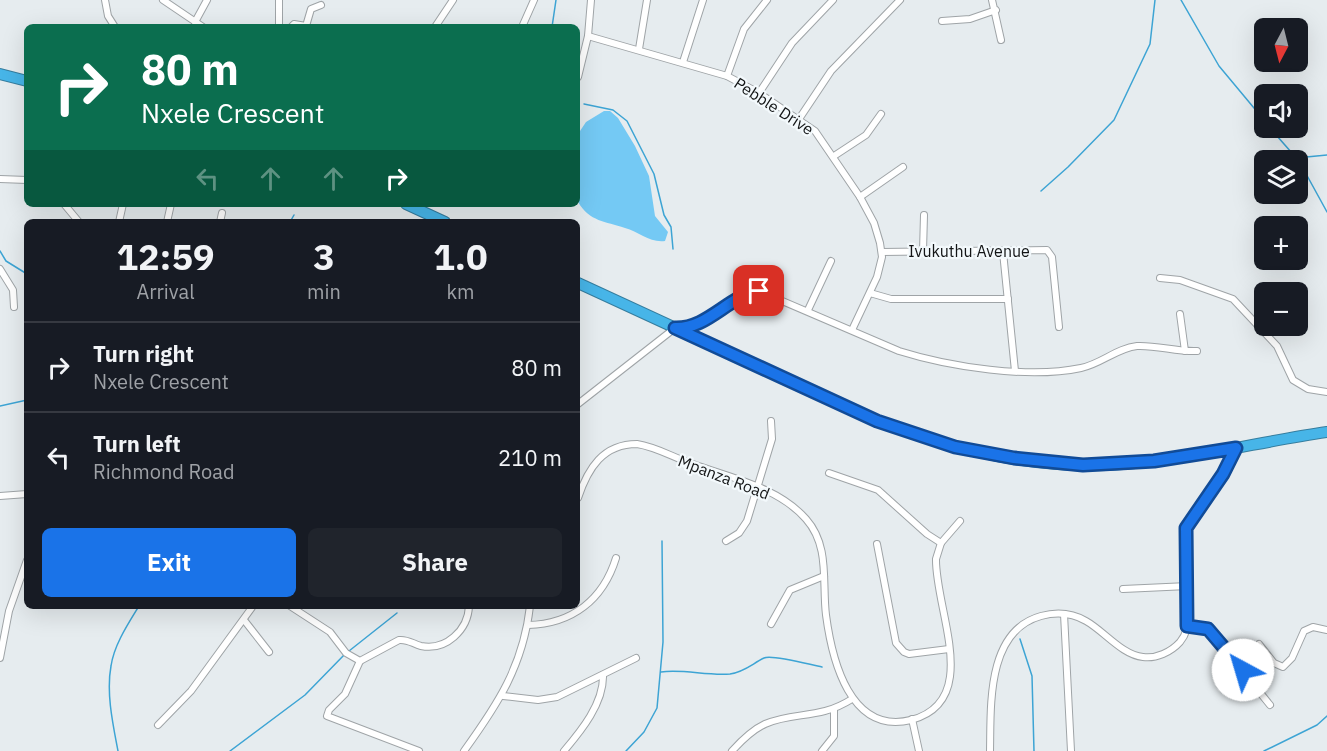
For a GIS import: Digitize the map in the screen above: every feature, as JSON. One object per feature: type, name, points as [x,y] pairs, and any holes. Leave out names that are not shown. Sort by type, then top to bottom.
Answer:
[{"type":"highway","points":[[0,74],[24,80]]},
{"type":"highway","points":[[412,207],[438,219]]},
{"type":"highway","points":[[580,284],[877,421],[955,447],[1036,461],[1083,465],[1154,461],[1327,432]]},
{"type":"street","points":[[105,0],[108,16],[113,24]]},
{"type":"street","points":[[163,0],[198,24]]},
{"type":"street","points":[[195,22],[207,0]]},
{"type":"street","points":[[279,0],[279,24]]},
{"type":"street","points":[[437,24],[453,0]]},
{"type":"street","points":[[523,24],[534,0]]},
{"type":"street","points":[[580,69],[588,36],[591,0]]},
{"type":"street","points":[[639,50],[647,0]]},
{"type":"street","points":[[684,62],[703,0]]},
{"type":"street","points":[[727,76],[744,29],[767,0]]},
{"type":"street","points":[[759,93],[792,43],[833,0]]},
{"type":"street","points":[[799,118],[831,71],[900,0]]},
{"type":"street","points":[[992,0],[1001,40]]},
{"type":"street","points":[[307,24],[311,9],[321,5]]},
{"type":"street","points":[[942,21],[970,19],[996,10]]},
{"type":"street","name":"Pebble Drive","points":[[588,36],[727,76],[759,93],[815,131],[860,197],[874,223],[882,252],[880,266],[870,293],[852,330]]},
{"type":"street","points":[[834,156],[866,135],[881,114]]},
{"type":"street","points":[[860,197],[903,167]]},
{"type":"street","points":[[0,179],[24,180]]},
{"type":"street","points":[[221,219],[222,213]]},
{"type":"street","points":[[923,251],[924,215]]},
{"type":"street","name":"Ivukuthu Avenue","points":[[882,252],[1047,250],[1052,257],[1059,327]]},
{"type":"street","points":[[1003,252],[1015,371]]},
{"type":"street","points":[[808,310],[831,261]]},
{"type":"street","points":[[0,269],[13,290],[14,307]]},
{"type":"street","points":[[1160,278],[1180,280],[1233,299],[1277,346],[1293,380],[1308,389],[1327,392]]},
{"type":"street","points":[[580,402],[675,328],[688,328],[742,296],[756,291],[763,291],[918,357],[1015,371],[1036,373],[1083,368],[1140,346],[1197,351]]},
{"type":"street","points":[[870,293],[891,299],[1008,299]]},
{"type":"street","points":[[1180,314],[1185,351]]},
{"type":"street","points":[[726,541],[739,533],[747,521],[772,439],[771,421]]},
{"type":"street","name":"Mpanza Road","points":[[580,493],[590,468],[596,461],[612,449],[631,444],[656,449],[758,486],[783,501],[808,521],[820,547],[829,630],[840,673],[852,699],[862,710],[879,719],[899,722],[912,719],[936,707],[949,689],[951,667],[936,570],[940,543]]},
{"type":"street","points":[[990,751],[992,684],[1009,641],[1023,626],[1037,617],[1064,614],[1085,620],[1131,654],[1142,657],[1164,654],[1181,641],[1187,626],[1188,586],[1184,537],[1186,528],[1223,474],[1236,448]]},
{"type":"street","points":[[829,473],[879,490],[940,543],[960,521]]},
{"type":"street","points":[[0,496],[24,494]]},
{"type":"street","points":[[877,544],[896,644],[909,654],[949,649]]},
{"type":"street","points":[[528,625],[554,622],[585,609],[602,590],[616,558]]},
{"type":"street","points":[[0,658],[9,611],[24,568]]},
{"type":"street","points":[[771,624],[790,590],[824,576]]},
{"type":"street","points":[[1123,589],[1188,586]]},
{"type":"street","points":[[159,725],[191,691],[251,609]]},
{"type":"street","points":[[295,609],[330,632],[346,653],[360,661]]},
{"type":"street","points":[[420,751],[330,717],[327,714],[328,710],[345,694],[360,661],[399,640],[421,646],[436,646],[453,638],[466,622],[468,609]]},
{"type":"street","points":[[464,751],[503,696],[519,658],[530,609]]},
{"type":"street","points":[[1064,614],[1071,751]]},
{"type":"street","points":[[244,620],[269,652]]},
{"type":"street","points":[[1187,626],[1204,628],[1211,632],[1270,705]]},
{"type":"street","points":[[1259,644],[1276,665],[1283,667],[1292,658],[1304,631],[1313,627],[1326,630]]},
{"type":"street","points":[[503,696],[546,699],[636,658]]},
{"type":"street","points":[[564,751],[599,699],[603,675]]},
{"type":"street","points":[[732,751],[746,737],[765,724],[834,709],[852,699]]},
{"type":"street","points":[[822,751],[834,736],[834,709]]},
{"type":"street","points":[[912,719],[918,751]]},
{"type":"shaded area","points":[[604,111],[610,111],[618,118],[649,176],[655,216],[668,232],[665,241],[649,239],[599,220],[588,214],[580,205],[580,131],[586,122]]},
{"type":"waterway","points":[[552,24],[556,0]]},
{"type":"waterway","points":[[1041,191],[1114,120],[1150,44],[1155,0]]},
{"type":"waterway","points":[[1181,0],[1219,66],[1254,108]]},
{"type":"waterway","points":[[584,104],[613,110],[627,121],[654,174],[664,215],[671,227],[673,249]]},
{"type":"waterway","points":[[1279,138],[1299,161],[1327,212]]},
{"type":"waterway","points":[[1308,157],[1327,155]]},
{"type":"waterway","points":[[292,219],[294,215]]},
{"type":"waterway","points":[[0,251],[6,261],[24,272]]},
{"type":"waterway","points":[[0,406],[24,401]]},
{"type":"waterway","points":[[626,751],[644,732],[657,708],[663,642],[662,541]]},
{"type":"waterway","points":[[118,751],[110,698],[111,666],[118,643],[137,609]]},
{"type":"waterway","points":[[349,651],[397,613]]},
{"type":"waterway","points":[[1020,639],[1032,676],[1034,751]]},
{"type":"waterway","points":[[230,751],[305,695],[345,654]]},
{"type":"waterway","points":[[661,672],[730,674],[740,672],[768,657],[822,667]]},
{"type":"waterway","points":[[1264,751],[1317,725],[1327,716]]},
{"type":"route","points":[[759,291],[742,296],[688,328],[675,328],[877,421],[955,447],[1045,463],[1083,465],[1154,461],[1236,448],[1223,474],[1186,528],[1184,537],[1188,586],[1187,626],[1208,629],[1243,670]]}]
